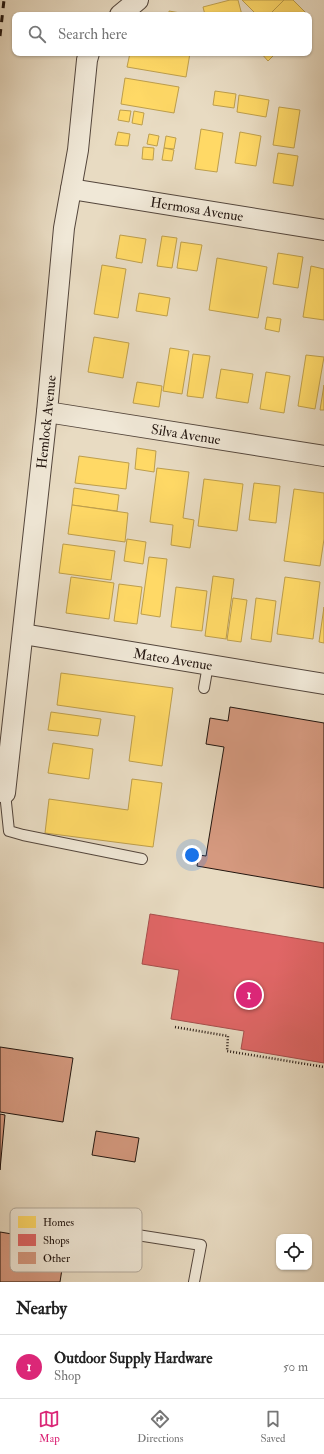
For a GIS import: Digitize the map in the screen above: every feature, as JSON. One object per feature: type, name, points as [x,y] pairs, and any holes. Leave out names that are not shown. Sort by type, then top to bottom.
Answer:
[{"type":"street","points":[[124,12],[138,0]]},
{"type":"street","name":"Hemlock Avenue","points":[[5,793],[47,412],[64,228],[78,150],[88,56]]},
{"type":"street","name":"Hermosa Avenue","points":[[71,189],[324,230]]},
{"type":"street","name":"Silva Avenue","points":[[47,412],[324,456]]},
{"type":"street","name":"Mateo Avenue","points":[[23,634],[324,684]]},
{"type":"lane","points":[[204,688],[208,665]]},
{"type":"lane","points":[[5,793],[9,831],[142,859]]},
{"type":"lane","points":[[142,1236],[201,1245],[194,1282]]},
{"type":"path","points":[[175,1027],[228,1036],[227,1051],[324,1067]]},
{"type":"building: Homes","points":[[230,0],[238,0],[241,12],[204,12],[203,7]]},
{"type":"building: Homes","points":[[242,0],[284,0],[272,12],[254,12]]},
{"type":"building: Homes","points":[[284,0],[293,0],[305,12],[272,12]]},
{"type":"building: Homes","points":[[129,56],[190,56],[186,77],[127,67]]},
{"type":"building: Homes","points":[[264,56],[273,56],[268,61]]},
{"type":"building: Homes","points":[[125,78],[179,87],[174,113],[121,104]]},
{"type":"building: Homes","points":[[215,91],[236,94],[234,108],[213,105]]},
{"type":"building: Homes","points":[[239,95],[269,100],[266,117],[237,112]]},
{"type":"building: Homes","points":[[279,107],[300,110],[294,148],[273,145]]},
{"type":"building: Homes","points":[[120,110],[131,111],[129,122],[118,120]]},
{"type":"building: Homes","points":[[134,111],[144,113],[142,125],[132,123]]},
{"type":"building: Homes","points":[[201,129],[223,133],[217,172],[195,169]]},
{"type":"building: Homes","points":[[118,132],[130,134],[128,146],[115,145]]},
{"type":"building: Homes","points":[[240,132],[261,136],[256,166],[235,163]]},
{"type":"building: Homes","points":[[149,134],[159,136],[157,146],[147,144]]},
{"type":"building: Homes","points":[[166,136],[176,138],[174,149],[164,148]]},
{"type":"building: Homes","points":[[143,147],[154,148],[153,160],[142,159]]},
{"type":"building: Homes","points":[[164,148],[174,150],[172,161],[162,160]]},
{"type":"building: Homes","points":[[278,153],[298,156],[293,186],[273,183]]},
{"type":"building: Homes","points":[[120,235],[146,239],[142,263],[116,258]]},
{"type":"building: Homes","points":[[162,236],[177,238],[172,268],[157,266]]},
{"type":"building: Homes","points":[[181,242],[202,245],[197,271],[177,268]]},
{"type":"building: Homes","points":[[278,253],[303,257],[298,288],[273,284]]},
{"type":"building: Homes","points":[[217,258],[267,267],[258,318],[209,310]]},
{"type":"building: Homes","points":[[102,265],[126,269],[118,318],[94,314]]},
{"type":"building: Homes","points":[[311,266],[324,269],[324,320],[303,317]]},
{"type":"building: Homes","points":[[139,293],[170,298],[167,316],[136,311]]},
{"type":"building: Homes","points":[[267,317],[281,319],[279,332],[265,329]]},
{"type":"building: Homes","points":[[94,337],[129,343],[123,378],[88,372]]},
{"type":"building: Homes","points":[[170,348],[189,351],[182,394],[163,391]]},
{"type":"building: Homes","points":[[193,354],[210,356],[203,398],[187,396]]},
{"type":"building: Homes","points":[[306,355],[324,357],[315,409],[298,406]]},
{"type":"building: Homes","points":[[221,369],[253,374],[248,403],[216,398]]},
{"type":"building: Homes","points":[[266,372],[290,376],[284,413],[260,409]]},
{"type":"building: Homes","points":[[137,382],[162,386],[159,407],[133,403]]},
{"type":"building: Homes","points":[[324,385],[324,410],[320,410]]},
{"type":"building: Homes","points":[[137,448],[156,451],[154,472],[135,469]]},
{"type":"building: Homes","points":[[79,456],[129,463],[126,489],[75,483]]},
{"type":"building: Homes","points":[[157,468],[189,472],[183,518],[194,520],[190,548],[171,545],[173,525],[150,522]]},
{"type":"building: Homes","points":[[204,479],[243,484],[237,531],[198,526]]},
{"type":"building: Homes","points":[[254,483],[280,486],[276,523],[249,520]]},
{"type":"building: Homes","points":[[74,488],[119,495],[117,511],[72,505]]},
{"type":"building: Homes","points":[[294,489],[324,493],[324,539],[320,566],[284,561]]},
{"type":"building: Homes","points":[[72,505],[128,513],[125,542],[68,534]]},
{"type":"building: Homes","points":[[127,539],[146,542],[143,564],[124,561]]},
{"type":"building: Homes","points":[[63,544],[115,551],[111,580],[59,573]]},
{"type":"building: Homes","points":[[149,557],[167,559],[160,617],[141,614]]},
{"type":"building: Homes","points":[[213,576],[234,579],[226,639],[205,636]]},
{"type":"building: Homes","points":[[71,577],[114,583],[109,619],[66,613]]},
{"type":"building: Homes","points":[[285,577],[320,582],[313,639],[277,634]]},
{"type":"building: Homes","points":[[119,584],[142,587],[137,624],[114,621]]},
{"type":"building: Homes","points":[[176,587],[207,591],[202,631],[171,627]]},
{"type":"building: Homes","points":[[233,598],[247,600],[241,642],[227,640]]},
{"type":"building: Homes","points":[[256,598],[276,601],[271,642],[251,639]]},
{"type":"building: Homes","points":[[324,607],[324,643],[319,642]]},
{"type":"building: Homes","points":[[61,673],[173,688],[162,766],[129,761],[135,716],[57,705]]},
{"type":"building: Homes","points":[[51,712],[101,719],[98,736],[48,730]]},
{"type":"building: Homes","points":[[53,743],[93,749],[89,779],[48,773]]},
{"type":"building: Homes","points":[[132,779],[162,783],[153,847],[45,833],[49,799],[128,810]]},
{"type":"building: Shops","points":[[150,914],[324,943],[324,1063],[241,1049],[244,1031],[171,1019],[179,970],[142,964]]},
{"type":"building: Other","points":[[230,707],[324,723],[324,888],[197,866],[199,855],[206,856],[224,747],[206,744],[210,718],[228,721]]},
{"type":"building: Other","points":[[0,1047],[73,1058],[63,1122],[0,1112]]},
{"type":"building: Other","points":[[0,1114],[5,1115],[0,1170]]},
{"type":"building: Other","points":[[96,1131],[139,1138],[135,1162],[92,1155]]},
{"type":"building: Other","points":[[0,1232],[10,1234],[10,1272],[62,1272],[60,1282],[0,1282]]},
{"type":"railway","points":[[0,36],[4,0]]},
{"type":"place","name":"Outdoor Supply Hardware","points":[[249,995]]}]
